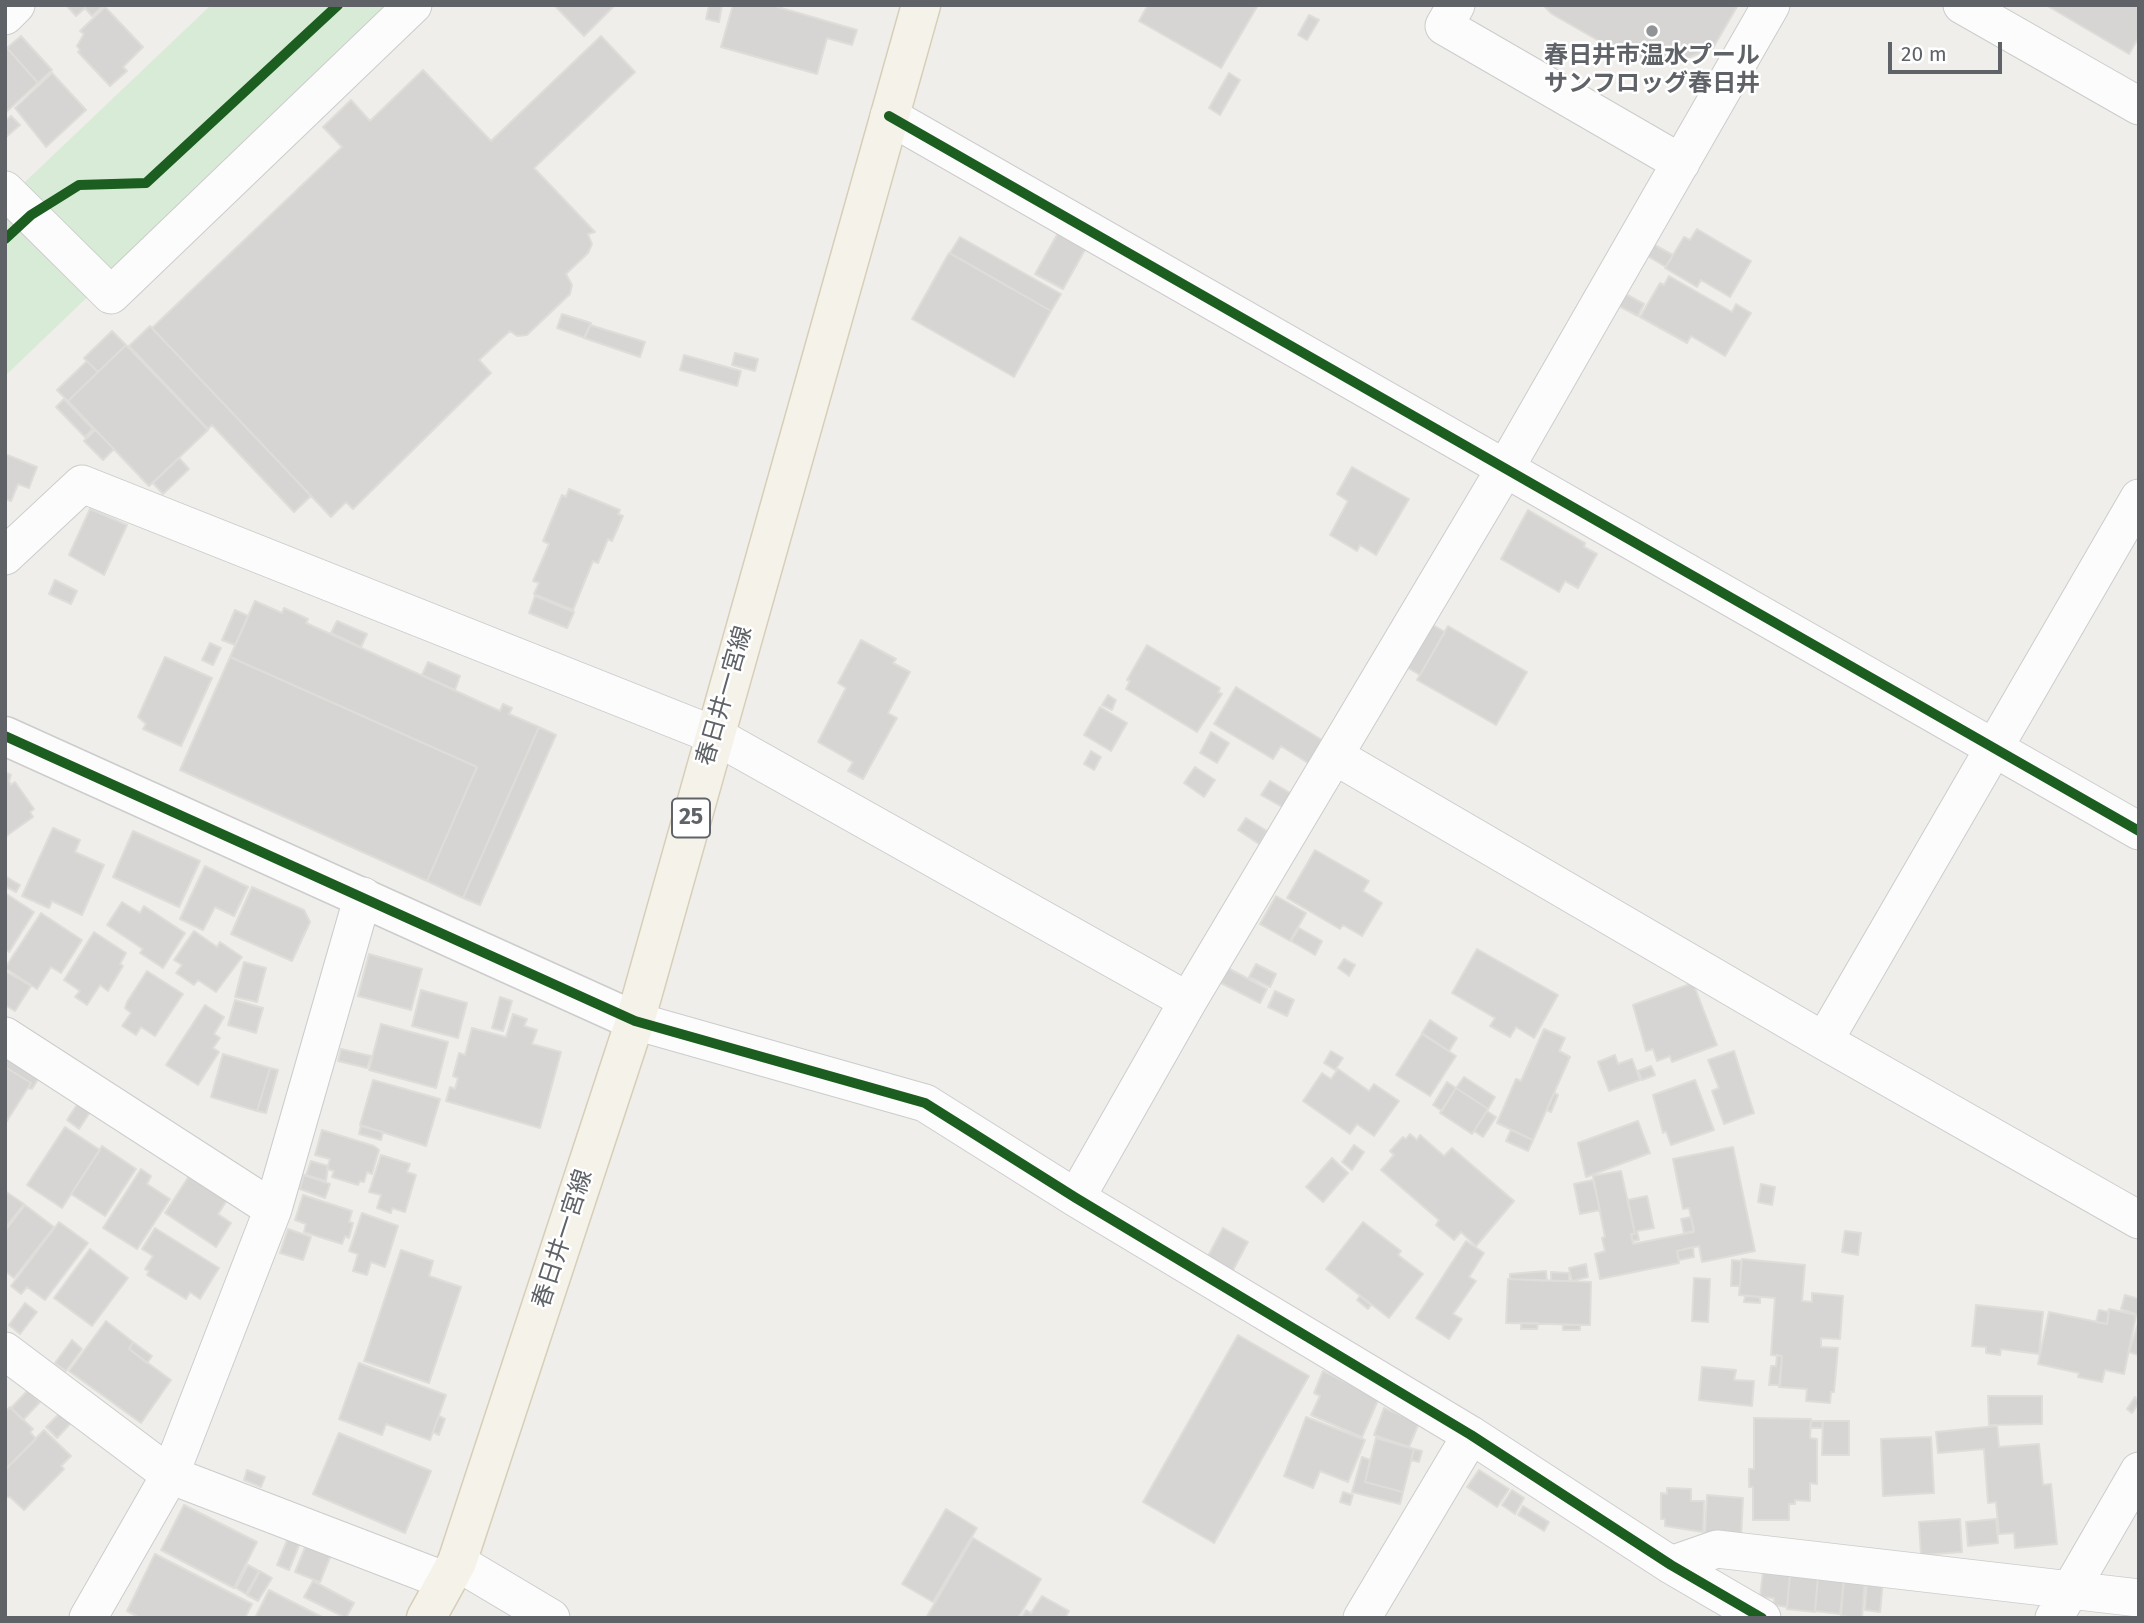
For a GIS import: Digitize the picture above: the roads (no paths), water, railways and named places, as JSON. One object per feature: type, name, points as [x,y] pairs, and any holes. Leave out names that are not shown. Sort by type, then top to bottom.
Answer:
[{"type":"main road","name":"春日井一宮線","points":[[426,1618],[452,1572],[635,1021],[921,5]]},
{"type":"street","points":[[5,16],[16,5]]},
{"type":"street","points":[[5,190],[111,295],[413,5]]},
{"type":"street","points":[[1456,5],[1444,26],[1681,163]]},
{"type":"street","points":[[1076,1198],[1188,1001],[1506,467],[1771,5]]},
{"type":"street","points":[[1962,5],[2139,106]]},
{"type":"street","points":[[889,116],[2139,831]]},
{"type":"street","points":[[5,556],[82,485],[714,735],[1188,1001]]},
{"type":"street","points":[[1824,1041],[2139,498]]},
{"type":"street","points":[[5,736],[635,1021],[925,1103],[1076,1198],[1471,1435],[1671,1565],[1762,1618]]},
{"type":"street","points":[[1335,756],[1824,1041],[2139,1220]]},
{"type":"street","points":[[88,1618],[170,1475],[274,1209],[363,896]]},
{"type":"street","points":[[5,1036],[274,1209]]},
{"type":"street","points":[[5,1351],[170,1475],[452,1572],[551,1618]]},
{"type":"street","points":[[1362,1618],[1471,1435]]},
{"type":"street","points":[[2062,1604],[2139,1471]]},
{"type":"street","points":[[1671,1565],[1717,1549],[2062,1604],[2139,1598]]},
{"type":"place","name":"春日井市温水プール サンフロッグ春日井","points":[[1652,31]]}]
